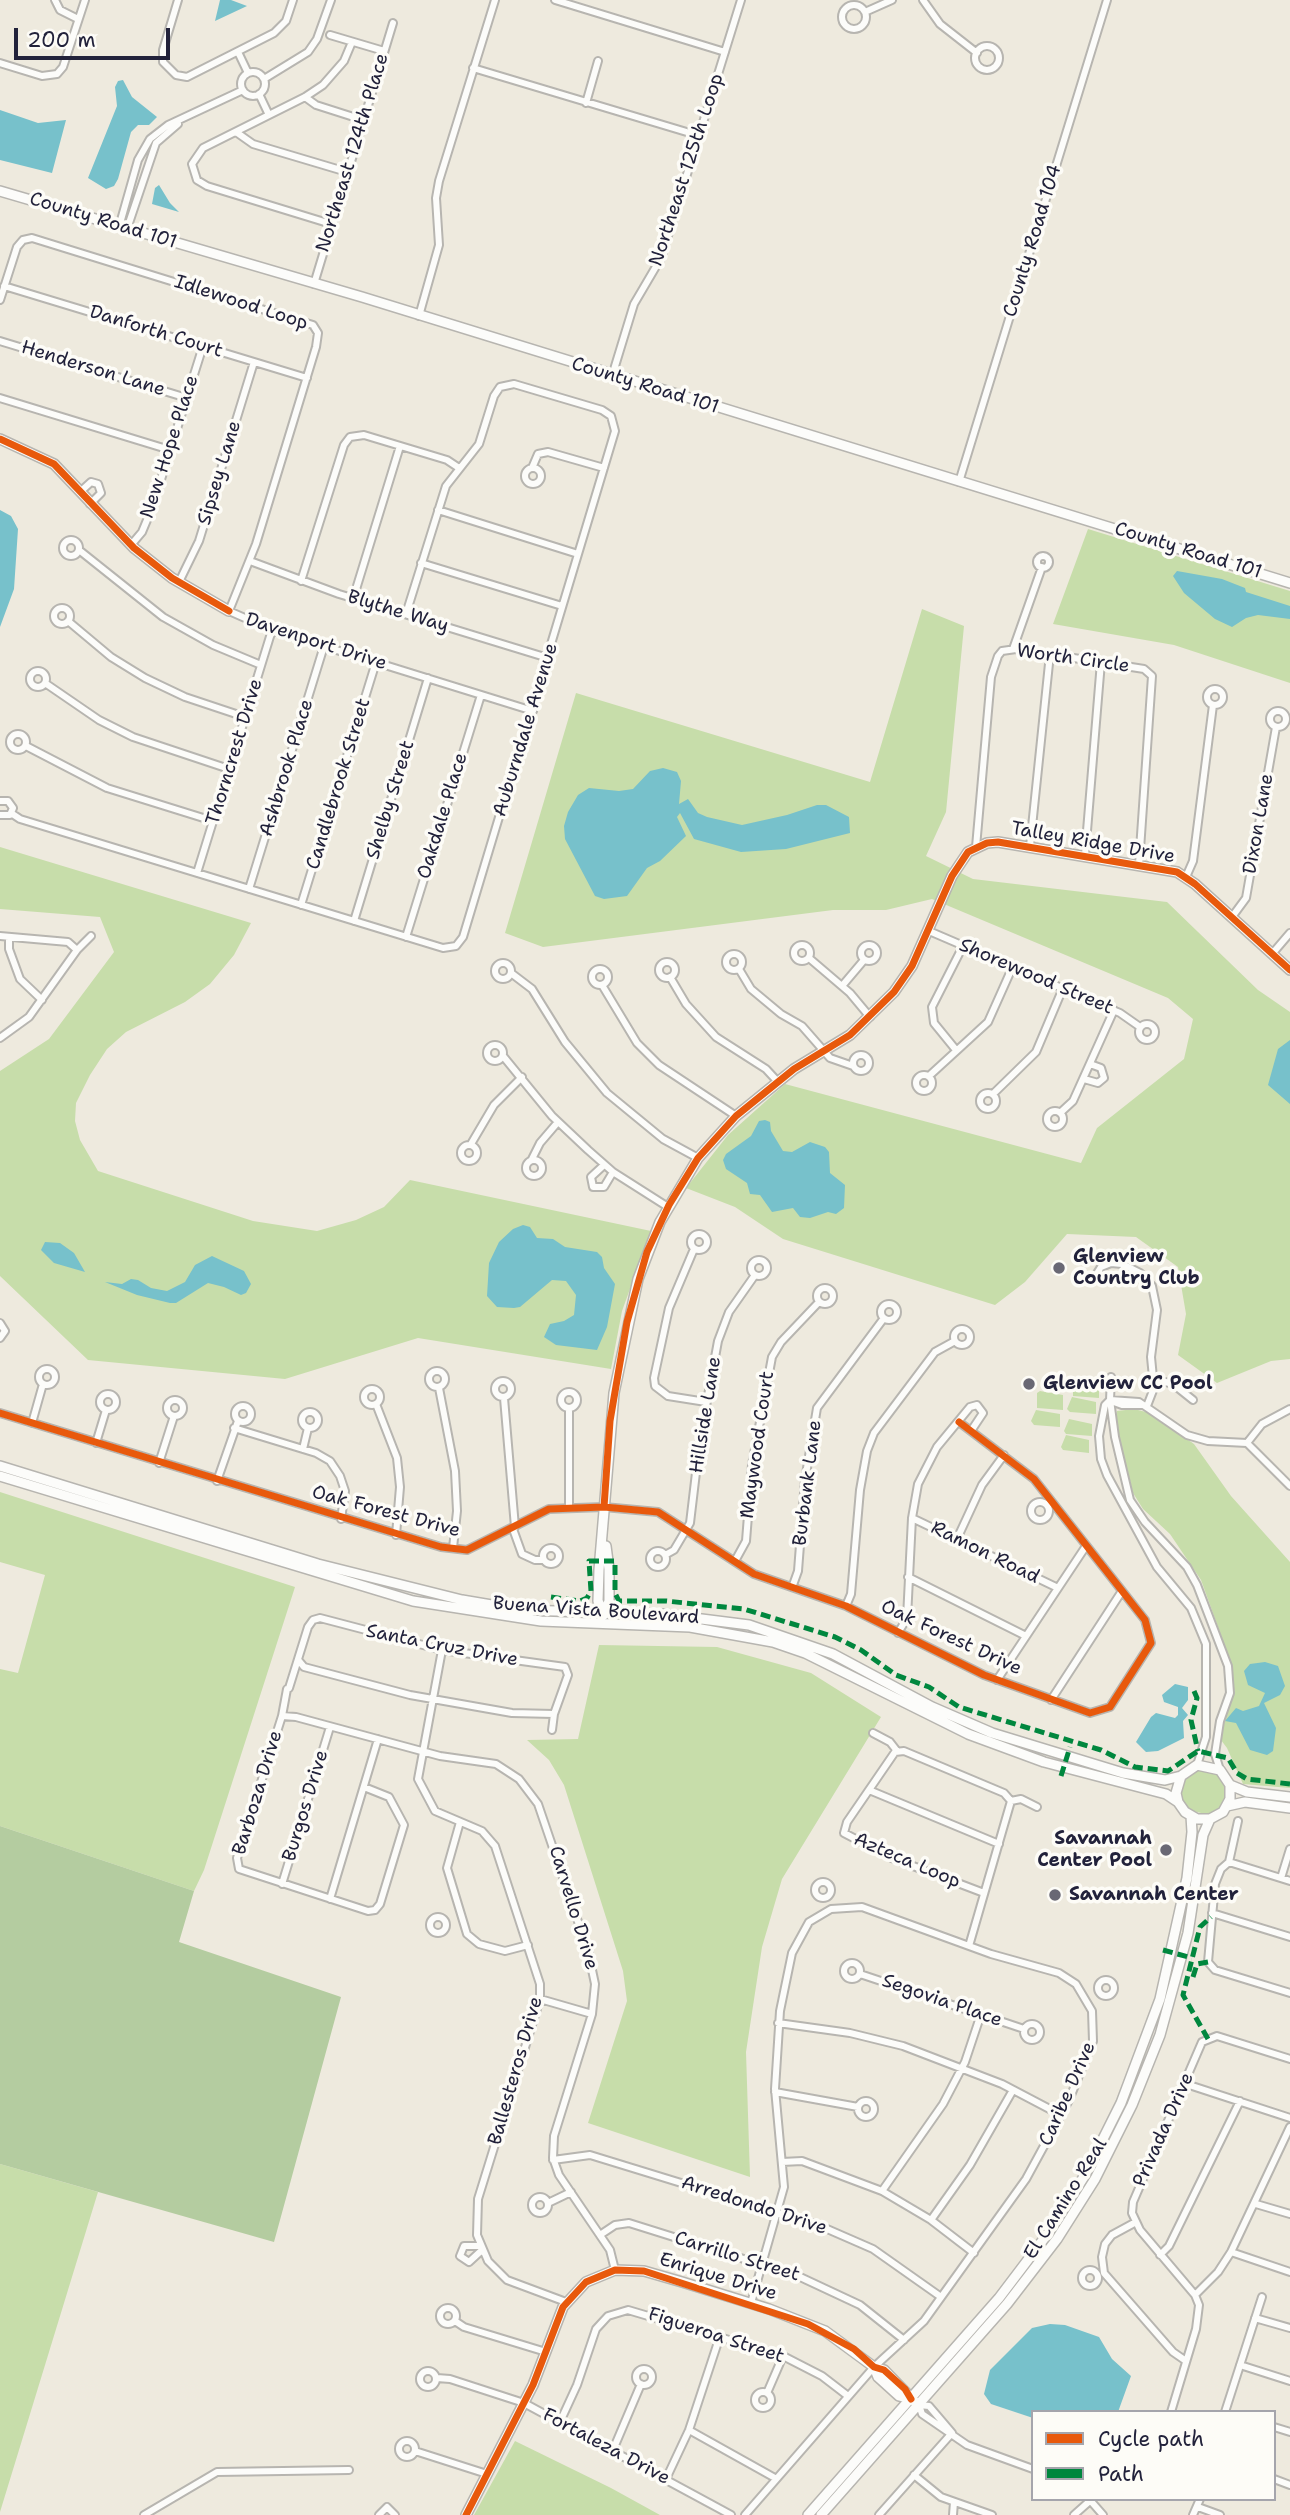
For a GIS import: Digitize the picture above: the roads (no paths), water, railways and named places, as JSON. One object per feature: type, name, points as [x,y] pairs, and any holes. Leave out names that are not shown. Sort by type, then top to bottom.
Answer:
[{"type":"main road","name":"County Road 101","points":[[0,191],[314,284],[1290,583]]},
{"type":"main road","name":"Davenport Drive","points":[[0,439],[42,456],[131,545],[179,582],[229,611]]},
{"type":"main road","name":"Talley Ridge Drive","points":[[976,847],[998,842],[1166,869],[1186,877],[1290,970]]},
{"type":"main road","points":[[604,1625],[604,1614],[598,1601],[610,1421],[627,1322],[647,1252],[668,1207],[698,1158],[736,1116],[778,1082],[870,1018],[912,966],[952,876],[961,860],[976,847]]},
{"type":"main road","name":"Buena Vista Boulevard","points":[[0,1466],[403,1588],[521,1610],[705,1618],[778,1633],[833,1654],[932,1707],[992,1732],[1123,1773],[1165,1780],[1181,1776]]},
{"type":"main road","name":"Buena Vista Boulevard","points":[[0,1476],[413,1601],[541,1621],[691,1627],[773,1642],[817,1659],[968,1734],[1044,1762],[1166,1794],[1178,1802]]},
{"type":"main road","points":[[1290,1797],[1247,1792],[1230,1785],[1220,1770],[1197,1765],[1181,1776],[1176,1793],[1178,1802],[1191,1816],[1210,1819],[1227,1806],[1245,1802],[1290,1808]]},
{"type":"main road","points":[[1120,1783],[1123,1773]]},
{"type":"main road","points":[[1227,1806],[1230,1785]]},
{"type":"main road","name":"El Camino Real","points":[[821,2515],[1023,2268],[1091,2164],[1121,2103],[1150,2032],[1173,1947],[1185,1888],[1192,1832],[1191,1816]]},
{"type":"main road","name":"El Camino Real","points":[[808,2515],[1034,2271],[1095,2179],[1127,2115],[1160,2035],[1188,1933],[1203,1835],[1210,1819]]},
{"type":"main road","points":[[1185,1888],[1196,1889]]},
{"type":"main road","name":"Enrique Drive","points":[[466,2515],[524,2403],[566,2302],[586,2282],[615,2270],[644,2271],[751,2303],[825,2331],[874,2367],[878,2377],[899,2396],[915,2402]]},
{"type":"street","points":[[55,0],[60,10],[78,19]]},
{"type":"street","points":[[0,63],[42,76],[57,74],[63,67],[85,0]]},
{"type":"street","points":[[178,0],[163,50],[163,62],[168,70],[187,77],[274,33],[286,21],[293,0]]},
{"type":"street","points":[[264,79],[308,52],[317,39],[331,0]]},
{"type":"street","points":[[419,316],[439,246],[437,188],[495,0]]},
{"type":"street","points":[[555,0],[725,52]]},
{"type":"street","name":"Northeast 125th Loop","points":[[612,376],[634,304],[661,258],[741,0]]},
{"type":"street","points":[[865,12],[892,0]]},
{"type":"street","points":[[923,0],[940,24],[977,53]]},
{"type":"street","name":"County Road 104","points":[[959,482],[1107,0]]},
{"type":"street","name":"Northeast 124th Place","points":[[314,284],[393,23]]},
{"type":"street","points":[[330,35],[384,51]]},
{"type":"street","points":[[331,224],[207,186],[197,180],[192,164],[198,152],[306,97],[335,73],[352,42]]},
{"type":"street","points":[[238,52],[248,74]]},
{"type":"street","points":[[586,103],[598,61]]},
{"type":"street","points":[[474,68],[700,136]]},
{"type":"street","points":[[243,90],[243,79],[248,74],[255,72],[264,79]]},
{"type":"street","points":[[243,90],[251,96],[258,94],[264,89],[264,79]]},
{"type":"street","points":[[123,228],[156,143],[183,120],[243,90]]},
{"type":"street","points":[[258,94],[269,115]]},
{"type":"street","points":[[306,97],[316,105],[363,120]]},
{"type":"street","points":[[236,132],[253,144],[347,172]]},
{"type":"street","name":"Idlewood Loop","points":[[0,300],[17,247],[27,238],[38,239],[310,322],[316,328],[319,338],[250,561],[229,611]]},
{"type":"street","name":"Danforth Court","points":[[4,286],[307,377]]},
{"type":"street","name":"Henderson Lane","points":[[0,341],[187,398]]},
{"type":"street","name":"New Hope Place","points":[[131,545],[147,522],[203,346]]},
{"type":"street","name":"Sipsey Lane","points":[[179,582],[204,528],[254,362]]},
{"type":"street","name":"Auburndale Avenue","points":[[0,802],[10,802],[12,813],[20,819],[447,949],[456,946],[463,937],[615,431],[611,416],[509,384],[496,392],[479,444],[446,486],[406,614]]},
{"type":"street","points":[[0,398],[170,450]]},
{"type":"street","points":[[301,581],[346,440],[354,435],[363,435],[447,460],[459,468]]},
{"type":"street","points":[[353,599],[400,446]]},
{"type":"street","points":[[532,468],[538,454],[548,452],[604,468]]},
{"type":"street","points":[[79,492],[91,482],[98,484],[101,493],[90,504]]},
{"type":"street","points":[[438,510],[578,554]]},
{"type":"street","points":[[79,550],[163,617],[213,645],[261,665]]},
{"type":"street","name":"Blythe Way","points":[[250,561],[353,599],[548,658]]},
{"type":"street","points":[[421,562],[562,606]]},
{"type":"street","points":[[1013,649],[1042,567]]},
{"type":"street","name":"Davenport Drive","points":[[229,611],[272,630],[533,710]]},
{"type":"street","points":[[68,621],[111,657],[145,678],[192,699],[245,717]]},
{"type":"street","name":"Thorncrest Drive","points":[[197,873],[272,630]]},
{"type":"street","name":"Ashbrook Place","points":[[249,889],[324,646]]},
{"type":"street","name":"Worth Circle","points":[[976,847],[991,677],[998,656],[1013,649],[1150,672],[1154,682],[1139,864]]},
{"type":"street","points":[[1030,846],[1050,654]]},
{"type":"street","name":"Candlebrook Street","points":[[301,905],[376,662]]},
{"type":"street","points":[[1085,855],[1101,662]]},
{"type":"street","name":"Shelby Street","points":[[354,921],[428,678]]},
{"type":"street","points":[[45,684],[99,720],[132,737],[229,769]]},
{"type":"street","name":"Oakdale Place","points":[[406,937],[481,695]]},
{"type":"street","points":[[1186,877],[1193,861],[1213,705]]},
{"type":"street","name":"Dixon Lane","points":[[1232,918],[1246,898],[1276,727]]},
{"type":"street","points":[[26,746],[99,785],[213,821]]},
{"type":"street","points":[[0,815],[12,813]]},
{"type":"street","name":"Shorewood Street","points":[[929,931],[1114,1010],[1140,1027]]},
{"type":"street","points":[[1272,954],[1290,933]]},
{"type":"street","points":[[0,936],[68,942],[77,950]]},
{"type":"street","points":[[1,1036],[26,1021],[77,950],[91,936]]},
{"type":"street","points":[[9,937],[9,949],[20,979],[42,1000]]},
{"type":"street","points":[[956,1050],[934,1023],[932,1007],[963,946]]},
{"type":"street","points":[[808,958],[842,986],[870,1018]]},
{"type":"street","points":[[842,986],[864,960]]},
{"type":"street","points":[[929,1076],[988,1022],[1013,967]]},
{"type":"street","points":[[738,969],[751,989],[780,1014],[802,1026],[838,1063],[853,1066]]},
{"type":"street","points":[[511,973],[532,989],[565,1042],[607,1093],[663,1139],[698,1158]]},
{"type":"street","points":[[670,977],[686,1004],[716,1037],[766,1069],[778,1082]]},
{"type":"street","points":[[602,985],[637,1043],[659,1065],[736,1116]]},
{"type":"street","points":[[993,1094],[1035,1052],[1063,988]]},
{"type":"street","points":[[1060,1113],[1073,1101],[1114,1010]]},
{"type":"street","points":[[503,1056],[558,1122],[604,1165],[668,1207]]},
{"type":"street","points":[[1084,1079],[1094,1083],[1104,1078],[1101,1068],[1090,1064]]},
{"type":"street","points":[[471,1144],[494,1105],[522,1077]]},
{"type":"street","points":[[532,1159],[540,1143],[558,1122]]},
{"type":"street","points":[[604,1165],[591,1177],[593,1187],[604,1187],[613,1172]]},
{"type":"street","points":[[694,1249],[669,1308],[654,1378],[655,1386],[668,1396],[706,1402]]},
{"type":"street","points":[[1094,1278],[1101,1268],[1111,1263],[1122,1264],[1140,1273],[1152,1286],[1157,1310],[1151,1357],[1154,1379],[1145,1406]]},
{"type":"street","name":"Hillside Lane","points":[[665,1555],[674,1550],[687,1530],[692,1512],[706,1402],[723,1325],[755,1275]]},
{"type":"street","name":"Maywood Court","points":[[735,1562],[746,1541],[752,1465],[772,1357],[781,1342],[819,1301]]},
{"type":"street","name":"Burbank Lane","points":[[793,1586],[798,1571],[805,1480],[817,1408],[884,1318]]},
{"type":"street","points":[[0,1323],[5,1331],[0,1338]]},
{"type":"street","points":[[846,1606],[851,1594],[860,1490],[870,1442],[935,1352],[955,1341]]},
{"type":"street","points":[[1111,1377],[1110,1400],[1115,1437],[1130,1500],[1145,1522],[1186,1567],[1197,1585],[1224,1652],[1230,1678],[1215,1754],[1220,1770]]},
{"type":"street","points":[[1154,1379],[1173,1384],[1193,1400]]},
{"type":"street","points":[[32,1423],[43,1384]]},
{"type":"street","points":[[439,1388],[455,1471],[457,1511],[453,1548]]},
{"type":"street","points":[[504,1398],[514,1528],[522,1554],[535,1560],[544,1560]]},
{"type":"street","points":[[1197,1765],[1206,1737],[1206,1644],[1198,1621],[1157,1567],[1101,1459],[1101,1418],[1105,1405],[1110,1400],[1123,1399],[1145,1406],[1187,1435],[1208,1441],[1247,1443],[1290,1486]]},
{"type":"street","points":[[1110,1400],[1122,1405],[1145,1406]]},
{"type":"street","points":[[376,1404],[397,1458],[400,1487],[396,1535]]},
{"type":"street","points":[[898,1633],[907,1618],[912,1518],[918,1483],[926,1464],[970,1407],[980,1407],[983,1417],[971,1431]]},
{"type":"street","points":[[569,1408],[569,1507]]},
{"type":"street","points":[[1247,1443],[1262,1423],[1290,1409]]},
{"type":"street","points":[[96,1443],[106,1410]]},
{"type":"street","name":"Oak Forest Drive","points":[[0,1413],[341,1519],[453,1548],[467,1550],[549,1509],[604,1507],[658,1512],[760,1576],[846,1606],[998,1680],[1090,1713],[1110,1707],[1150,1643],[1145,1620],[1122,1591]]},
{"type":"street","points":[[159,1463],[174,1416]]},
{"type":"street","points":[[217,1480],[238,1420]]},
{"type":"street","points":[[959,1422],[1028,1473],[1054,1502],[1122,1591],[1051,1700]]},
{"type":"street","points":[[234,1428],[303,1449],[330,1461],[340,1476],[345,1491],[341,1519]]},
{"type":"street","points":[[303,1449],[308,1428]]},
{"type":"street","points":[[957,1539],[982,1485],[1004,1455]]},
{"type":"street","points":[[1047,1506],[1054,1502]]},
{"type":"street","name":"Ramon Road","points":[[912,1518],[1058,1588]]},
{"type":"street","points":[[998,1680],[1086,1546]]},
{"type":"street","points":[[908,1577],[1026,1636]]},
{"type":"street","name":"Santa Cruz Drive","points":[[299,1661],[308,1627],[316,1618],[442,1650],[560,1666],[567,1670],[568,1675],[554,1714]]},
{"type":"street","name":"Ballesteros Drive","points":[[442,1650],[418,1779],[429,1802],[439,1814],[482,1831],[495,1846],[540,1984],[540,1999],[478,2199],[475,2224],[481,2248],[488,2261],[507,2280],[566,2302]]},
{"type":"street","points":[[282,1716],[288,1689],[299,1661],[304,1667],[347,1680],[433,1699],[512,1713],[554,1714],[552,1730]]},
{"type":"street","name":"Carvello Drive","points":[[282,1716],[288,1715],[423,1752],[496,1764],[512,1773],[533,1796],[546,1823],[594,1971],[596,1993],[554,2136],[553,2160]]},
{"type":"street","name":"Barboza Drive","points":[[282,1716],[236,1863],[246,1873],[375,1910],[403,1829],[402,1820],[389,1797],[364,1787]]},
{"type":"street","name":"Burgos Drive","points":[[282,1884],[330,1727]]},
{"type":"street","points":[[873,1733],[890,1742],[897,1751],[904,1751],[1004,1793],[1012,1801],[1021,1799],[1037,1807]]},
{"type":"street","points":[[330,1899],[378,1740]]},
{"type":"street","name":"Azteca Loop","points":[[897,1751],[845,1826],[846,1835],[911,1866],[984,1893]]},
{"type":"street","points":[[869,1790],[999,1844]]},
{"type":"street","name":"Azteca Loop","points":[[968,1946],[1012,1801]]},
{"type":"street","points":[[1238,1821],[1229,1862],[1218,1876],[1208,1962],[1211,1968],[1290,1993]]},
{"type":"street","points":[[460,1822],[447,1868],[467,1934],[479,1944],[505,1951],[528,1945]]},
{"type":"street","points":[[1281,1878],[1290,1849]]},
{"type":"street","points":[[1229,1862],[1290,1880]]},
{"type":"street","points":[[827,1898],[831,1909]]},
{"type":"street","points":[[751,2303],[784,2187],[775,2092],[778,2023],[796,1941],[808,1922],[831,1909],[862,1907],[968,1946],[1059,1973],[1076,1984],[1087,1998],[1098,1991]]},
{"type":"street","points":[[1212,1913],[1290,1937]]},
{"type":"street","points":[[446,1922],[461,1916]]},
{"type":"street","name":"Segovia Place","points":[[860,1973],[1024,2029]]},
{"type":"street","name":"Caribe Drive","points":[[745,2515],[874,2367],[924,2320],[1026,2179],[1061,2115],[1093,2040],[1094,2022],[1087,1998]]},
{"type":"street","points":[[540,1999],[592,2014]]},
{"type":"street","points":[[882,2191],[923,2137],[963,2067],[981,2014]]},
{"type":"street","points":[[778,2023],[870,2038],[963,2067],[1061,2115]]},
{"type":"street","name":"Privada Drive","points":[[1136,2222],[1132,2213],[1133,2202],[1202,2042],[1213,2036],[1290,2059]]},
{"type":"street","points":[[1186,2084],[1290,2118]]},
{"type":"street","points":[[931,2220],[970,2165],[1013,2090]]},
{"type":"street","points":[[775,2092],[858,2107]]},
{"type":"street","points":[[1160,2255],[1175,2234],[1240,2101]]},
{"type":"street","points":[[1195,2295],[1218,2272],[1231,2252],[1280,2153],[1290,2126]]},
{"type":"street","points":[[1280,2153],[1290,2156]]},
{"type":"street","name":"Arredondo Drive","points":[[553,2160],[590,2155],[778,2212],[866,2245],[903,2267],[941,2297]]},
{"type":"street","points":[[553,2160],[613,2256],[615,2270]]},
{"type":"street","points":[[782,2162],[802,2161],[882,2191],[931,2220],[974,2253]]},
{"type":"street","points":[[548,2203],[571,2192]]},
{"type":"street","points":[[1256,2204],[1290,2214]]},
{"type":"street","points":[[1172,2410],[1186,2361],[1198,2314],[1195,2295],[1136,2222],[1108,2240],[1102,2256],[1101,2274],[1174,2352],[1186,2361]]},
{"type":"street","name":"Carrillo Street","points":[[600,2235],[615,2225],[629,2223],[763,2265],[837,2292],[885,2322],[904,2340]]},
{"type":"street","points":[[1231,2252],[1290,2272]]},
{"type":"street","points":[[1226,2410],[1262,2297]]},
{"type":"street","name":"Figueroa Street","points":[[560,2422],[577,2385],[596,2329],[614,2313],[639,2311],[783,2356],[822,2376],[848,2396]]},
{"type":"street","points":[[1255,2318],[1290,2328]]},
{"type":"street","points":[[455,2321],[464,2327],[546,2352]]},
{"type":"street","points":[[666,2479],[689,2430],[720,2336]]},
{"type":"street","points":[[767,2393],[783,2356]]},
{"type":"street","points":[[1240,2365],[1290,2381]]},
{"type":"street","name":"Fortaleza Drive","points":[[437,2378],[450,2379],[524,2403],[731,2515]]},
{"type":"street","points":[[613,2450],[641,2384]]},
{"type":"street","points":[[915,2402],[929,2406],[952,2433],[976,2449],[1031,2468]]},
{"type":"street","points":[[689,2430],[775,2478]]},
{"type":"street","points":[[879,2515],[952,2433]]},
{"type":"street","points":[[415,2451],[487,2474]]},
{"type":"street","points":[[144,2515],[216,2472],[349,2470]]},
{"type":"street","points":[[914,2475],[935,2493],[967,2511],[992,2515]]},
{"type":"street","points":[[1074,2515],[1089,2501]]},
{"type":"street","points":[[1091,2501],[1103,2515]]},
{"type":"street","points":[[953,2515],[954,2502]]},
{"type":"street","points":[[1192,2515],[1199,2503],[1220,2515]]},
{"type":"street","points":[[379,2515],[387,2507],[395,2515]]},
{"type":"water","points":[[220,0],[231,0],[247,6],[215,21]]},
{"type":"water","points":[[123,80],[132,97],[157,117],[149,125],[138,125],[131,132],[118,179],[114,186],[106,189],[88,178],[117,106],[115,87],[118,81]]},
{"type":"water","points":[[0,110],[38,123],[66,120],[52,173],[0,160]]},
{"type":"water","points":[[159,185],[179,212],[152,204],[155,188]]},
{"type":"water","points":[[0,510],[11,516],[18,529],[14,589],[0,627]]},
{"type":"water","points":[[1177,571],[1222,579],[1245,588],[1246,592],[1290,606],[1290,619],[1258,615],[1246,618],[1232,627],[1215,619],[1184,593],[1173,576]]},
{"type":"water","points":[[663,768],[677,772],[681,781],[679,804],[688,799],[698,813],[707,817],[742,825],[826,805],[849,817],[850,833],[786,849],[741,852],[694,839],[680,813],[677,817],[686,836],[660,861],[647,868],[627,896],[604,899],[595,896],[565,839],[564,826],[568,812],[578,795],[589,788],[619,791],[633,789],[650,771]]},
{"type":"water","points":[[1290,1040],[1290,1104],[1268,1085],[1278,1049]]},
{"type":"water","points":[[759,1121],[770,1122],[771,1131],[783,1151],[792,1152],[810,1142],[825,1147],[829,1152],[830,1173],[845,1185],[844,1208],[836,1214],[828,1212],[810,1218],[800,1217],[793,1208],[772,1212],[760,1195],[750,1194],[747,1183],[726,1169],[723,1160],[726,1154],[751,1136]]},
{"type":"water","points":[[523,1225],[530,1227],[537,1238],[553,1239],[565,1247],[597,1252],[602,1257],[604,1268],[615,1284],[607,1327],[597,1350],[556,1345],[544,1337],[550,1324],[564,1321],[574,1315],[576,1295],[566,1281],[552,1280],[520,1307],[497,1307],[487,1296],[489,1263],[499,1242],[513,1229]]},
{"type":"water","points":[[45,1242],[60,1243],[74,1253],[85,1272],[54,1263],[41,1250]]},
{"type":"water","points":[[212,1256],[244,1271],[251,1284],[246,1293],[241,1295],[208,1283],[176,1303],[170,1303],[137,1295],[105,1282],[122,1284],[131,1279],[138,1280],[151,1288],[167,1291],[185,1282],[195,1265]]},
{"type":"water","points":[[1265,1662],[1278,1666],[1285,1686],[1280,1695],[1264,1703],[1276,1728],[1273,1751],[1267,1755],[1250,1750],[1236,1723],[1225,1721],[1236,1708],[1243,1711],[1259,1706],[1265,1693],[1248,1685],[1244,1671],[1250,1664]]},
{"type":"water","points":[[1175,1684],[1188,1687],[1188,1700],[1182,1708],[1188,1715],[1183,1721],[1184,1738],[1158,1751],[1146,1752],[1136,1742],[1151,1717],[1156,1713],[1175,1718],[1178,1715],[1178,1707],[1164,1702],[1162,1695]]},
{"type":"water","points":[[1050,2324],[1065,2325],[1099,2337],[1112,2359],[1131,2376],[1119,2410],[1031,2410],[1031,2417],[991,2404],[984,2394],[990,2370],[1032,2328]]},
{"type":"place","name":"Glenview Country Club","points":[[1059,1268]]},
{"type":"place","name":"Glenview CC Pool","points":[[1029,1384]]},
{"type":"place","name":"Savannah Center Pool","points":[[1166,1850]]},
{"type":"place","name":"Savannah Center","points":[[1055,1895]]}]
